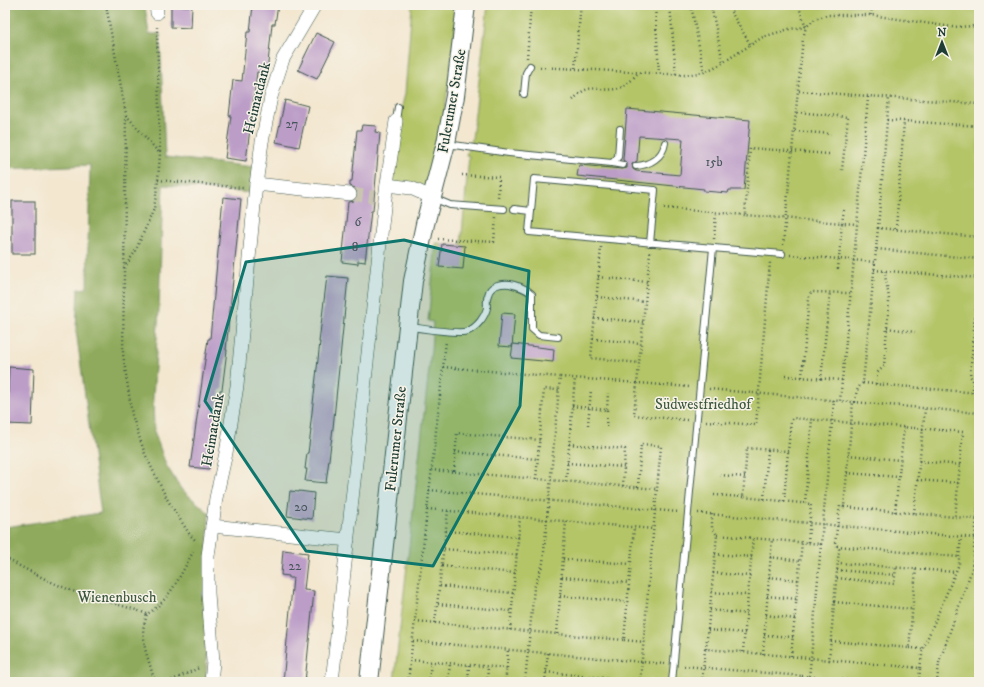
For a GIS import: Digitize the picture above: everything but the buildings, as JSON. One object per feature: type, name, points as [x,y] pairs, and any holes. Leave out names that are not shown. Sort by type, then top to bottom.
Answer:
[{"type":"main road","name":"Fulerumer Straße","points":[[369,682],[408,326],[418,254],[431,197],[446,143],[455,96],[466,5]]},
{"type":"street","name":"Heimatdank","points":[[211,682],[213,662],[208,556],[237,386],[253,186],[271,97],[283,59],[315,5]]},
{"type":"street","points":[[332,682],[348,540],[382,194],[396,121]]},
{"type":"street","points":[[253,186],[350,194]]},
{"type":"street","points":[[382,194],[411,188],[431,197]]},
{"type":"street","points":[[212,526],[348,540]]},
{"type":"lane","points":[[524,94],[526,73],[530,66]]},
{"type":"lane","points":[[396,121],[398,107]]},
{"type":"lane","points":[[612,163],[618,157],[620,129]]},
{"type":"lane","points":[[446,143],[509,154],[623,165]]},
{"type":"lane","points":[[636,166],[641,166],[656,159],[661,154],[665,143]]},
{"type":"lane","points":[[650,242],[655,190],[534,179],[529,232],[782,254]]},
{"type":"lane","points":[[431,197],[450,205],[504,209]]},
{"type":"lane","points":[[514,209],[531,211]]},
{"type":"lane","points":[[672,682],[713,248]]},
{"type":"lane","points":[[408,326],[467,332],[476,326],[482,317],[486,308],[490,289],[497,284],[507,284],[528,290],[532,294],[532,329],[535,333],[539,335],[558,337]]},
{"type":"path","points":[[106,5],[126,114],[123,354],[132,415],[145,454],[164,492],[190,535],[196,541]]},
{"type":"path","points":[[531,5],[527,55],[530,66],[686,75],[704,72],[763,37],[788,29],[806,27]]},
{"type":"path","points":[[575,68],[581,5]]},
{"type":"path","points":[[655,5],[659,73]]},
{"type":"path","points":[[670,5],[676,74]]},
{"type":"path","points":[[691,5],[704,72]]},
{"type":"path","points":[[711,5],[723,62]]},
{"type":"path","points":[[727,5],[750,44]]},
{"type":"path","points":[[797,5],[806,27]]},
{"type":"path","points":[[871,15],[872,5]]},
{"type":"path","points":[[123,268],[134,252],[154,209],[158,180],[160,154],[157,9]]},
{"type":"path","points":[[874,262],[782,254],[803,38],[806,27],[815,19],[827,15],[871,15],[952,27],[979,26]]},
{"type":"path","points":[[573,100],[580,93],[588,89],[617,89],[628,84],[638,72]]},
{"type":"path","points":[[799,91],[979,104]]},
{"type":"path","points":[[840,401],[868,97]]},
{"type":"path","points":[[844,507],[854,402],[856,392],[859,386],[863,383],[878,228],[888,97]]},
{"type":"path","points":[[797,112],[848,117],[842,170]]},
{"type":"path","points":[[126,114],[160,154]]},
{"type":"path","points":[[887,120],[979,126]]},
{"type":"path","points":[[896,230],[904,121]]},
{"type":"path","points":[[795,131],[831,134]]},
{"type":"path","points":[[745,215],[749,148],[829,154]]},
{"type":"path","points":[[158,180],[253,186]]},
{"type":"path","points":[[654,208],[857,224]]},
{"type":"path","points":[[838,270],[844,210]]},
{"type":"path","points":[[713,248],[716,213]]},
{"type":"path","points":[[878,228],[979,237]]},
{"type":"path","points":[[601,238],[591,358],[639,363]]},
{"type":"path","points":[[876,249],[979,259]]},
{"type":"path","points":[[874,270],[979,278]]},
{"type":"path","points":[[876,384],[877,373],[884,366],[889,298],[885,283],[885,271]]},
{"type":"path","points":[[598,277],[647,282]]},
{"type":"path","points":[[802,377],[809,297],[811,292],[850,293]]},
{"type":"path","points":[[821,379],[830,292]]},
{"type":"path","points":[[973,393],[974,380],[970,376],[977,294],[979,292]]},
{"type":"path","points":[[596,297],[645,302]]},
{"type":"path","points":[[594,318],[643,322]]},
{"type":"path","points":[[887,328],[915,332]]},
{"type":"path","points":[[408,682],[447,331]]},
{"type":"path","points":[[593,339],[641,343]]},
{"type":"path","points":[[443,367],[979,413]]},
{"type":"path","points":[[785,376],[842,380]]},
{"type":"path","points":[[525,682],[534,588],[543,563],[560,377]]},
{"type":"path","points":[[566,481],[575,378]]},
{"type":"path","points":[[863,383],[979,394]]},
{"type":"path","points":[[536,479],[544,389],[559,390]]},
{"type":"path","points":[[588,425],[590,390]]},
{"type":"path","points":[[606,427],[608,393]]},
{"type":"path","points":[[809,677],[834,400]]},
{"type":"path","points":[[572,406],[607,410]]},
{"type":"path","points":[[914,514],[925,408]]},
{"type":"path","points":[[784,501],[791,421],[793,418],[923,428],[963,432],[955,517]]},
{"type":"path","points":[[805,503],[812,419]]},
{"type":"path","points":[[896,512],[904,427]]},
{"type":"path","points":[[454,472],[457,434],[540,440]]},
{"type":"path","points":[[569,444],[625,449],[623,486]]},
{"type":"path","points":[[546,672],[640,682],[661,446],[642,444],[638,487]]},
{"type":"path","points":[[743,497],[748,448],[788,451]]},
{"type":"path","points":[[764,499],[768,450]]},
{"type":"path","points":[[455,452],[538,459]]},
{"type":"path","points":[[848,455],[900,460]]},
{"type":"path","points":[[919,461],[960,465]]},
{"type":"path","points":[[567,463],[624,468]]},
{"type":"path","points":[[431,470],[657,489]]},
{"type":"path","points":[[847,473],[899,477]]},
{"type":"path","points":[[720,475],[745,476]]},
{"type":"path","points":[[918,480],[958,483]]},
{"type":"path","points":[[429,490],[979,538]]},
{"type":"path","points":[[937,682],[939,663],[972,569],[979,492]]},
{"type":"path","points":[[714,495],[811,504],[808,542]]},
{"type":"path","points":[[829,660],[839,549],[835,543],[840,506],[977,519]]},
{"type":"path","points":[[427,509],[654,529]]},
{"type":"path","points":[[436,623],[448,511]]},
{"type":"path","points":[[702,682],[715,554],[716,535],[712,528],[712,514]]},
{"type":"path","points":[[510,630],[520,518]]},
{"type":"path","points":[[557,634],[566,521]]},
{"type":"path","points":[[624,640],[634,528]]},
{"type":"path","points":[[446,531],[518,537]]},
{"type":"path","points":[[716,535],[821,544]]},
{"type":"path","points":[[920,682],[920,668],[923,649],[959,564],[961,537]]},
{"type":"path","points":[[743,652],[753,538]]},
{"type":"path","points":[[763,654],[772,539]]},
{"type":"path","points":[[791,656],[802,542]]},
{"type":"path","points":[[837,546],[959,557]]},
{"type":"path","points":[[155,682],[145,649],[143,629],[147,614],[161,604],[170,592],[194,549]]},
{"type":"path","points":[[444,549],[517,555]]},
{"type":"path","points":[[715,554],[752,557]]},
{"type":"path","points":[[770,557],[800,561]]},
{"type":"path","points":[[5,558],[61,586],[96,598],[130,607],[147,614]]},
{"type":"path","points":[[563,559],[631,564]]},
{"type":"path","points":[[838,563],[955,572]]},
{"type":"path","points":[[442,566],[515,573]]},
{"type":"path","points":[[837,578],[894,584],[896,568]]},
{"type":"path","points":[[909,648],[916,569]]},
{"type":"path","points":[[837,570],[895,575]]},
{"type":"path","points":[[713,573],[750,576]]},
{"type":"path","points":[[562,577],[629,583]]},
{"type":"path","points":[[769,577],[798,580]]},
{"type":"path","points":[[440,586],[513,593]]},
{"type":"path","points":[[712,592],[748,595]]},
{"type":"path","points":[[560,596],[628,602]]},
{"type":"path","points":[[767,596],[796,599]]},
{"type":"path","points":[[834,602],[912,609]]},
{"type":"path","points":[[438,604],[511,611]]},
{"type":"path","points":[[710,610],[746,614]]},
{"type":"path","points":[[766,615],[795,619]]},
{"type":"path","points":[[415,621],[644,642]]},
{"type":"path","points":[[708,630],[745,633]]},
{"type":"path","points":[[764,635],[793,637]]},
{"type":"path","points":[[412,641],[870,682]]},
{"type":"path","points":[[831,641],[923,649]]},
{"type":"path","points":[[505,682],[508,649]]},
{"type":"path","points":[[706,649],[920,668]]},
{"type":"path","points":[[545,682],[548,653]]},
{"type":"path","points":[[410,660],[507,668]]},
{"type":"path","points":[[168,682],[213,662]]},
{"type":"path","points":[[429,682],[431,662]]},
{"type":"path","points":[[448,682],[450,664]]},
{"type":"path","points":[[468,682],[469,666]]},
{"type":"path","points":[[487,682],[488,667]]},
{"type":"path","points":[[562,682],[563,674]]},
{"type":"path","points":[[802,676],[802,682]]},
{"type":"path","points":[[814,677],[816,682]]},
{"type":"path","points":[[942,682],[979,678]]},
{"type":"highlighted area","points":[[404,240],[529,271],[520,406],[433,566],[306,551],[205,401],[246,262]]},
{"type":"green space","name":"Wienenbusch","points":[[5,5],[146,5],[145,7],[149,34],[160,34],[165,157],[254,167],[251,193],[163,185],[159,309],[153,397],[154,431],[166,465],[181,489],[209,513],[205,629],[207,682],[5,682],[5,527],[101,513],[76,330],[78,289],[87,288],[90,165],[5,169]]},
{"type":"green space","points":[[412,5],[458,5],[440,142],[427,191],[389,182],[398,122],[405,94]]},
{"type":"green space","name":"Südwestfriedhof","points":[[488,5],[979,5],[979,682],[394,682],[431,351],[433,322],[428,321],[436,243],[461,245],[469,156],[466,155],[472,139]]},
{"type":"tunnel","points":[[350,194],[373,197]]}]
